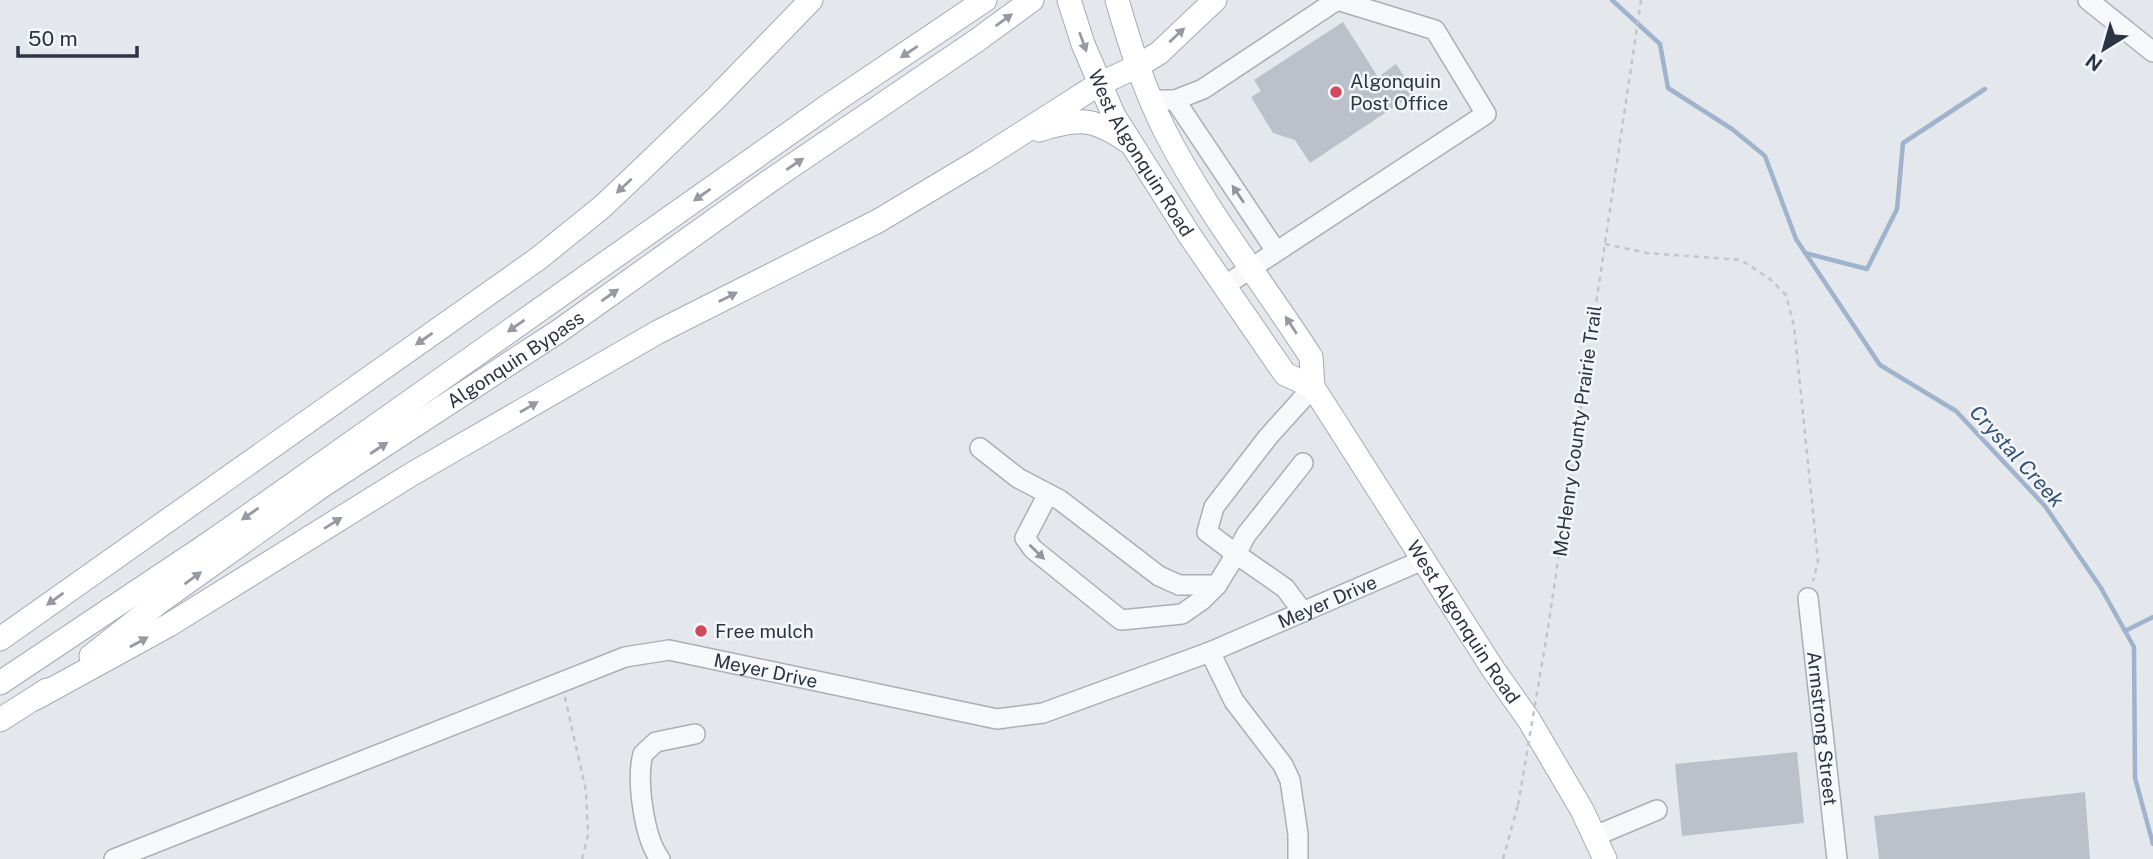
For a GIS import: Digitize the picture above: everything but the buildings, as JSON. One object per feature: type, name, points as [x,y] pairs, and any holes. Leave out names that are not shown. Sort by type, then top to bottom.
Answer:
[{"type":"main road","points":[[673,137],[705,92],[789,0]]},
{"type":"main road","points":[[0,639],[539,258],[602,206],[716,97],[811,0]]},
{"type":"main road","name":"Algonquin Bypass","points":[[0,683],[214,540],[820,111],[985,0]]},
{"type":"main road","name":"Algonquin Bypass","points":[[0,720],[36,698],[158,603],[322,486],[559,331],[771,180],[1032,0]]},
{"type":"main road","name":"West Algonquin Road","points":[[1069,0],[1099,84],[1132,145],[1285,374],[1313,387]]},
{"type":"main road","name":"West Algonquin Road","points":[[1117,0],[1136,66],[1166,132],[1196,185],[1311,357],[1313,387],[1529,720],[1582,810],[1605,859]]},
{"type":"main road","points":[[36,698],[169,625],[412,474],[658,332],[878,221],[1099,84],[1159,53],[1215,0]]},
{"type":"main road","points":[[1012,139],[1060,124],[1091,121],[1107,127],[1132,145]]},
{"type":"street","points":[[1151,100],[1175,100],[1203,89],[1337,0],[1435,30],[1486,114],[1224,286]]},
{"type":"street","points":[[2088,0],[2109,7],[2153,52]]},
{"type":"street","points":[[1175,100],[1276,250]]},
{"type":"street","points":[[1303,612],[1285,587],[1207,531],[1214,508],[1268,437],[1313,387]]},
{"type":"street","points":[[980,448],[1018,478],[1048,494],[1159,576],[1179,585],[1217,585]]},
{"type":"street","points":[[1048,494],[1025,538],[1032,549],[1121,620],[1182,614],[1217,585],[1246,535],[1303,463]]},
{"type":"street","name":"Meyer Drive","points":[[114,859],[625,657],[669,650],[997,719],[1043,713],[1210,652],[1423,560]]},
{"type":"street","name":"Armstrong Street","points":[[1808,598],[1837,859]]},
{"type":"street","points":[[1210,652],[1234,701],[1283,765],[1290,780],[1298,834],[1298,859]]},
{"type":"street","points":[[660,859],[652,845],[640,786],[642,754],[656,742],[695,734]]},
{"type":"street","points":[[1595,836],[1657,810]]},
{"type":"path","name":"McHenry County Prairie Trail","points":[[1503,859],[1518,804],[1548,628],[1641,0]]},
{"type":"path","points":[[1605,244],[1647,253],[1741,260],[1770,279],[1786,295],[1794,326],[1818,561],[1808,598]]},
{"type":"path","points":[[562,684],[586,792],[588,835],[582,859]]},
{"type":"waterway","name":"Crystal Creek","points":[[1612,0],[1660,44],[1668,88],[1732,129],[1765,156],[1796,239],[1880,365],[1956,411],[2045,506],[2101,588],[2134,647],[2135,778],[2153,844]]},
{"type":"waterway","points":[[1805,253],[1867,269],[1897,209],[1903,143],[1985,89]]},
{"type":"waterway","points":[[2125,631],[2153,617]]},
{"type":"place","name":"Algonquin Post Office","points":[[1336,92]]},
{"type":"place","name":"Free mulch","points":[[701,631]]}]
